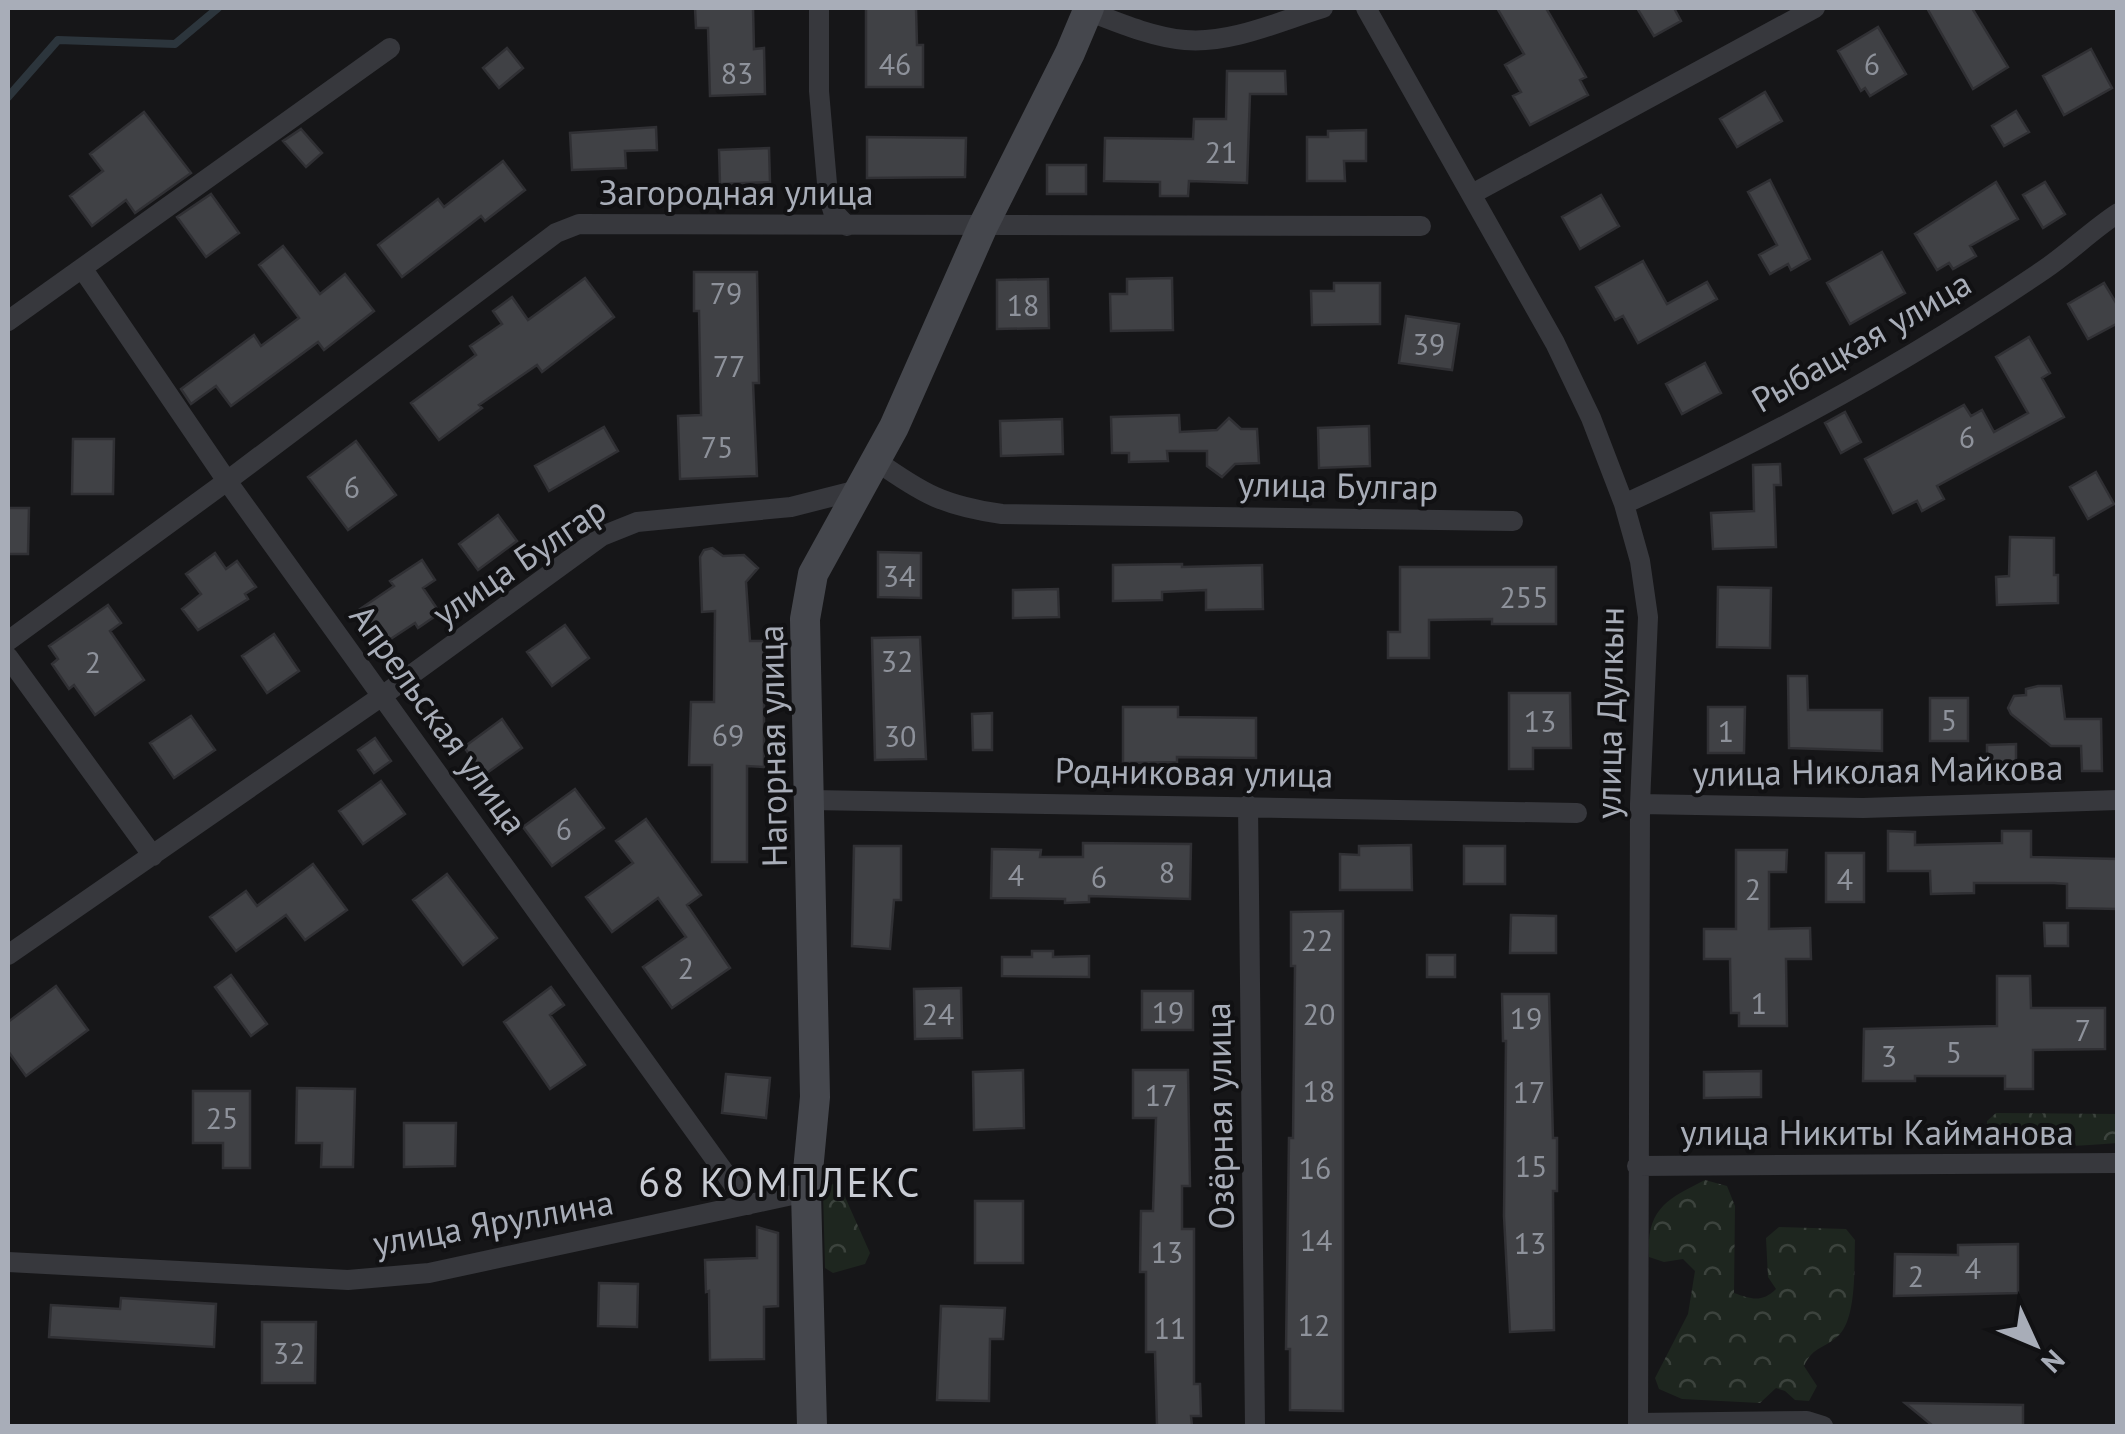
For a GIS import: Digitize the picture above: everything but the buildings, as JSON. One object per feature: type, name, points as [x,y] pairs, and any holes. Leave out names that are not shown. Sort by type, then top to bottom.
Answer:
[{"type":"street","points":[[819,8],[816,40],[828,195],[833,211],[846,226]]},
{"type":"street","points":[[1088,10],[1137,30],[1186,40],[1246,32],[1322,8]]},
{"type":"street","name":"улица Дулкын","points":[[1366,8],[1555,343],[1591,418],[1624,504],[1640,562],[1648,616],[1640,804],[1638,1425]]},
{"type":"street","points":[[1472,194],[1814,8]]},
{"type":"street","name":"Нагорная улица","points":[[812,1426],[806,1192],[815,1097],[805,620],[813,574],[894,427],[983,226],[1070,54],[1088,10]]},
{"type":"street","points":[[8,321],[390,48]]},
{"type":"street","name":"Рыбацкая улица","points":[[1624,504],[1702,469],[1856,385],[2048,268],[2118,213]]},
{"type":"street","name":"Загородная улица","points":[[8,641],[556,233],[580,224],[1421,226]]},
{"type":"street","name":"Апрельская улица","points":[[82,268],[228,480],[748,1205]]},
{"type":"street","name":"улица Булгар","points":[[875,460],[920,493],[957,508],[1002,514],[1512,521]]},
{"type":"street","name":"улица Булгар","points":[[8,955],[382,696],[602,536],[636,522],[791,507],[858,490]]},
{"type":"street","points":[[8,657],[152,856]]},
{"type":"street","name":"Родниковая улица","points":[[810,800],[1576,812]]},
{"type":"street","name":"улица Николая Майкова","points":[[1640,804],[1864,808],[2118,800]]},
{"type":"street","name":"Озёрная улица","points":[[1248,805],[1254,1426]]},
{"type":"street","name":"улица Никиты Кайманова","points":[[1637,1166],[2118,1163]]},
{"type":"street","name":"улица Яруллина","points":[[8,1262],[348,1280],[448,1270],[806,1192]]},
{"type":"street","points":[[1638,1425],[1808,1421],[1823,1426]]},
{"type":"green space","points":[[1996,1113],[2117,1114],[2117,1143],[2049,1146],[2014,1142],[1987,1129],[1987,1121]]},
{"type":"green space","points":[[1705,1180],[1727,1186],[1735,1206],[1734,1293],[1756,1299],[1776,1289],[1768,1277],[1766,1238],[1779,1227],[1846,1229],[1855,1240],[1849,1316],[1839,1335],[1816,1351],[1804,1366],[1817,1386],[1809,1401],[1795,1400],[1776,1388],[1760,1403],[1682,1399],[1659,1389],[1655,1378],[1688,1314],[1695,1271],[1683,1259],[1664,1262],[1649,1257],[1651,1227],[1670,1200]]},
{"type":"green space","points":[[827,1185],[841,1188],[870,1253],[865,1264],[833,1273],[825,1268],[823,1191]]},
{"type":"waterway","points":[[8,97],[58,40],[175,44],[218,8]]},
{"type":"district","name":"68 КОМПЛЕКС","points":[[780,1182]]}]
